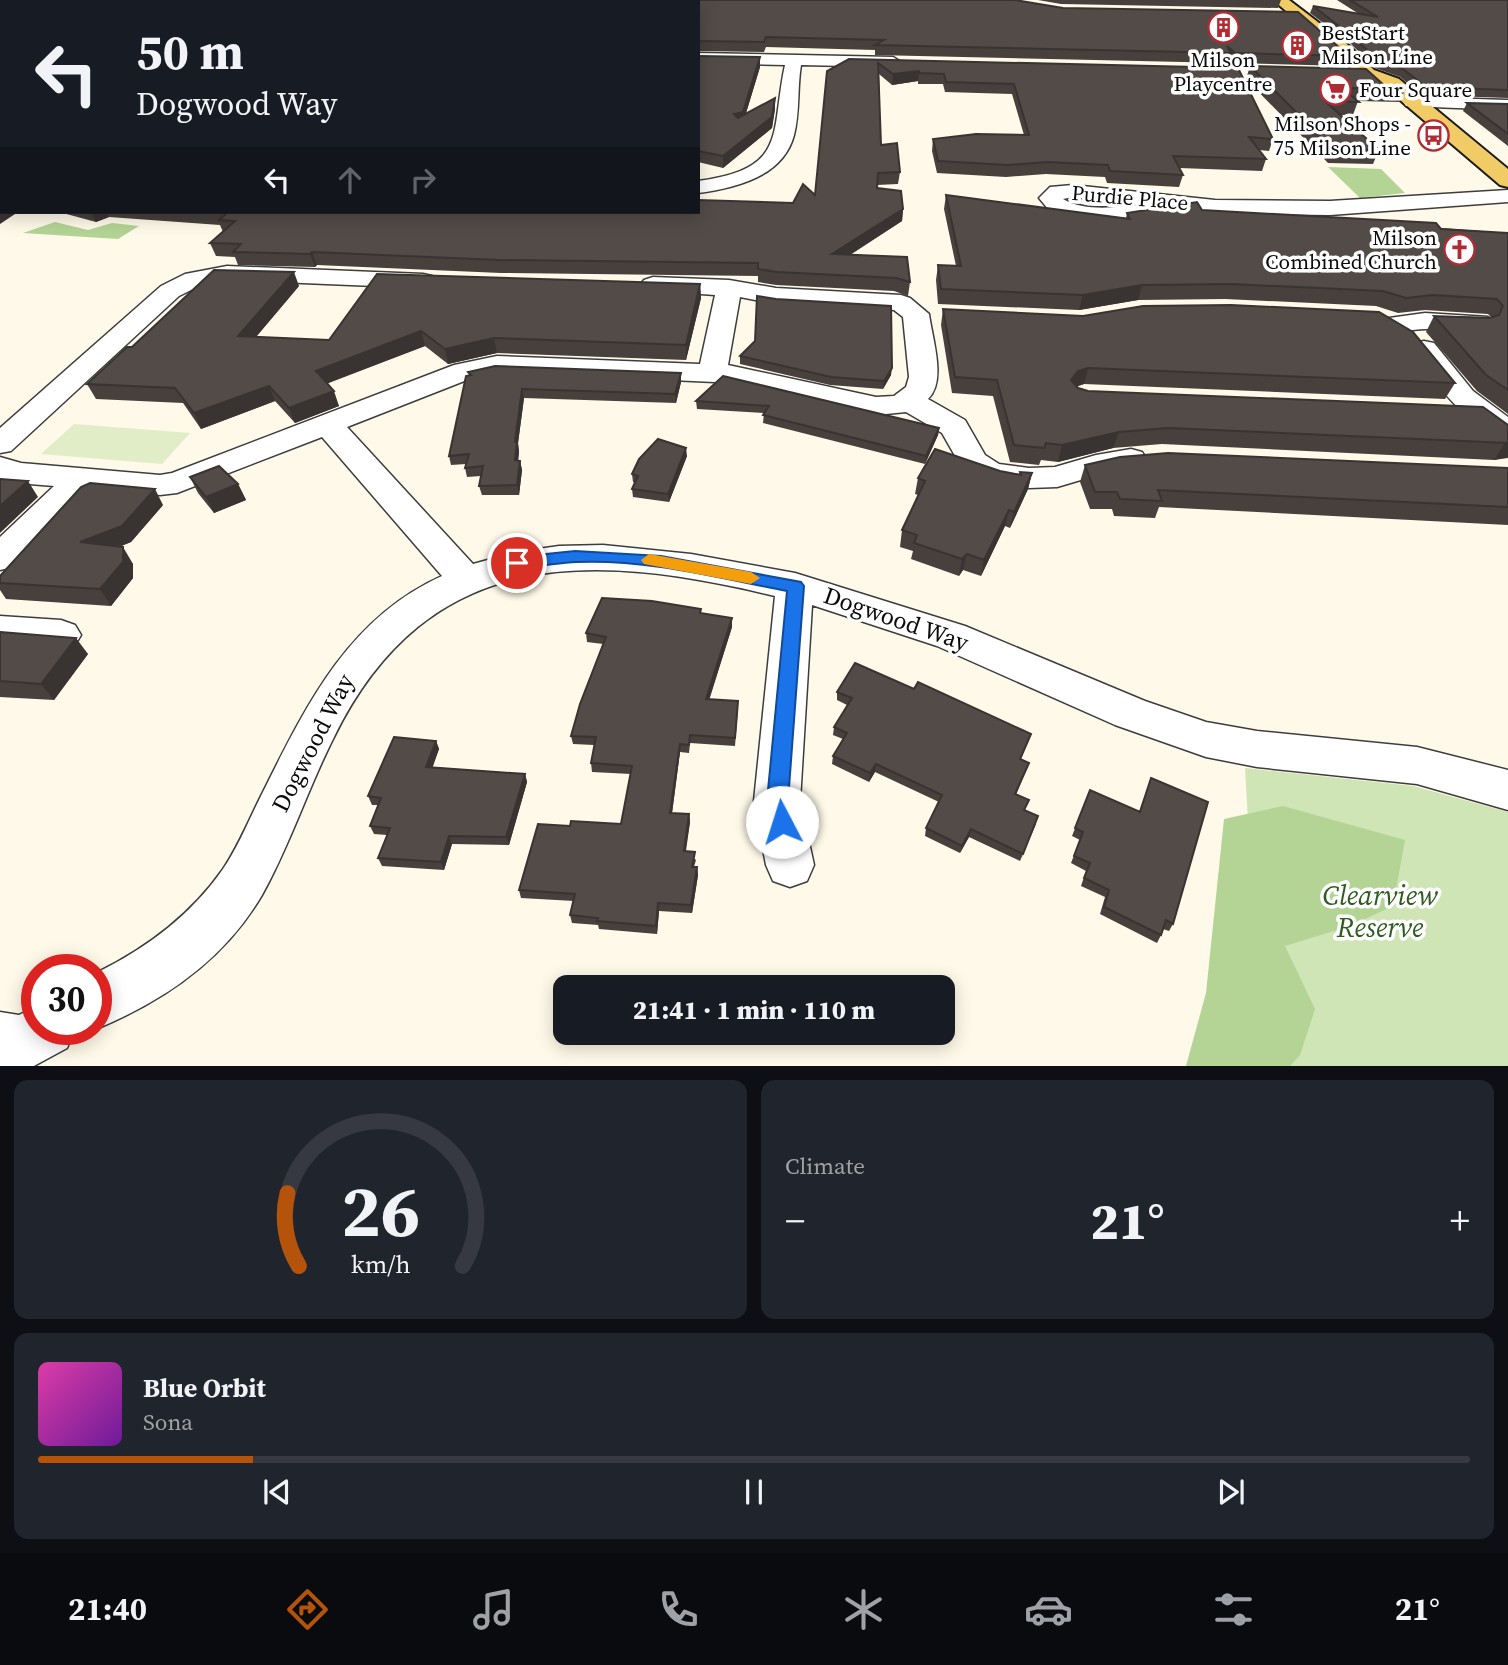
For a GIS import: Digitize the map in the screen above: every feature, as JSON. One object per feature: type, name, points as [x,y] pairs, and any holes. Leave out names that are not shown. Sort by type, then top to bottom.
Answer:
[{"type":"main road","points":[[1288,10],[1390,94],[1412,102]]},
{"type":"main road","points":[[1369,74],[1392,83],[1508,180]]},
{"type":"street","points":[[700,58],[905,63]]},
{"type":"street","points":[[700,186],[756,172],[771,158],[783,139],[794,60]]},
{"type":"street","points":[[1343,74],[1369,74]]},
{"type":"street","points":[[1392,83],[1463,104]]},
{"type":"street","points":[[1412,102],[1508,105]]},
{"type":"street","name":"Purdie Place","points":[[1214,206],[1073,191],[1058,192],[1051,198],[1057,205],[1067,209],[1096,214],[1214,206],[1343,207],[1508,196]]},
{"type":"street","points":[[0,444],[170,291],[194,279],[227,273],[446,282]]},
{"type":"street","points":[[0,467],[18,473],[81,479],[160,485],[177,483],[464,371],[486,365],[713,372],[750,376],[876,406],[895,406],[909,401],[920,391],[930,314],[894,302],[776,296],[729,288],[631,284]]},
{"type":"street","points":[[713,372],[729,288]]},
{"type":"street","points":[[1479,323],[1387,320],[1412,334],[1488,408],[1508,432]]},
{"type":"street","points":[[909,401],[954,427],[973,461],[987,471],[997,474],[1045,478],[1114,461],[1163,457]]},
{"type":"street","points":[[1441,410],[1488,408]]},
{"type":"street","points":[[328,425],[466,580]]},
{"type":"street","points":[[0,558],[81,479]]},
{"type":"street","name":"Dogwood Way","points":[[112,993],[171,960],[238,888],[331,699],[359,657],[401,617],[424,601],[466,580],[517,563],[545,559],[616,557],[661,561],[795,586],[858,604],[979,647],[1181,733],[1231,746],[1277,753],[1386,761],[1434,769],[1508,790]]},
{"type":"street","points":[[790,865],[777,801],[795,586]]},
{"type":"street","points":[[0,630],[61,635]]},
{"type":"street","points":[[0,1040],[21,1043]]},
{"type":"green space","points":[[1328,167],[1381,169],[1405,193],[1360,198]]},
{"type":"green space","points":[[55,222],[88,230],[112,223],[139,226],[118,239],[23,233]]},
{"type":"green space","points":[[74,424],[190,433],[162,464],[41,454]]},
{"type":"green space","name":"Clearview Reserve","points":[[1245,768],[1413,786],[1508,812],[1508,1066],[1262,1066]]},
{"type":"green space","points":[[1283,806],[1405,840],[1393,906],[1350,926],[1285,946],[1315,1009],[1300,1055],[1290,1066],[1186,1066],[1206,993],[1224,819]]},
{"type":"building","points":[[700,0],[1015,0],[1063,8],[1298,12],[1349,56],[1235,53],[1227,46],[1231,53],[875,45],[884,40],[766,37],[764,42],[700,41]]},
{"type":"building","points":[[1350,0],[1508,0],[1508,90],[1426,87],[1403,69],[1378,60],[1313,6],[1378,17]]},
{"type":"building","points":[[700,56],[760,57],[743,112],[734,114],[738,118],[775,98],[772,117],[723,156],[700,151]]},
{"type":"building","points":[[849,59],[1238,68],[1273,139],[1249,137],[1266,159],[1173,156],[1183,175],[1110,171],[1108,165],[1048,162],[1008,165],[938,161],[933,139],[976,134],[1029,135],[1014,84],[946,82],[944,74],[919,71],[893,74],[878,63],[881,145],[897,143],[900,172],[878,173],[877,188],[901,191],[903,209],[832,254],[907,257],[910,282],[896,278],[777,272],[758,269],[758,263],[499,260],[312,252],[233,252],[241,244],[210,243],[235,221],[219,220],[226,214],[700,214],[700,200],[793,203],[803,184],[815,195],[827,71]]},
{"type":"building","points":[[1250,66],[1366,69],[1385,86],[1392,88],[1400,85],[1405,89],[1342,88],[1359,102],[1325,101],[1379,150],[1333,149]]},
{"type":"building","points":[[1467,103],[1508,104],[1508,134]]},
{"type":"building","points":[[946,195],[1130,219],[1127,213],[1197,202],[1202,210],[1436,223],[1441,229],[1508,233],[1508,390],[1486,375],[1434,316],[1489,318],[1499,315],[1503,306],[1497,299],[1433,295],[1406,298],[1383,291],[1231,284],[1142,285],[1083,295],[941,289],[938,265],[961,266]]},
{"type":"building","points":[[214,270],[294,272],[238,336],[329,340],[377,274],[700,284],[686,345],[494,338],[445,349],[421,331],[316,371],[334,391],[289,408],[269,386],[194,413],[175,388],[87,384],[127,347],[132,347]]},
{"type":"building","points":[[757,296],[891,306],[892,368],[884,381],[831,377],[740,356],[755,341]]},
{"type":"building","points":[[1231,305],[1379,312],[1413,332],[1455,383],[1088,368],[1078,371],[1071,380],[1078,388],[1088,391],[1483,407],[1508,425],[1508,443],[1168,428],[1119,432],[1062,445],[1046,443],[1044,448],[1014,445],[997,380],[955,377],[943,309],[1083,316],[1143,306]]},
{"type":"building","points":[[495,366],[681,373],[675,394],[522,389],[515,442],[515,460],[520,461],[517,485],[479,486],[483,466],[465,468],[469,454],[449,456],[466,376],[471,375],[468,372]]},
{"type":"building","points":[[723,376],[939,428],[926,456],[763,415],[769,406],[696,401]]},
{"type":"building","points":[[658,439],[686,448],[668,494],[632,489],[638,476],[632,474],[639,459]]},
{"type":"building","points":[[935,449],[1000,471],[1021,475],[1020,472],[1032,473],[1014,512],[1009,510],[984,560],[967,554],[962,559],[914,543],[917,535],[902,530],[925,481],[918,478]]},
{"type":"building","points":[[1168,453],[1508,468],[1508,507],[1158,490],[1162,501],[1120,499],[1117,492],[1095,492],[1085,465],[1120,457]]},
{"type":"building","points":[[219,466],[238,484],[206,497],[190,477]]},
{"type":"building","points":[[0,479],[28,481],[0,506]]},
{"type":"building","points":[[90,483],[155,489],[122,526],[80,542],[123,547],[123,562],[100,589],[0,583],[0,576],[81,487]]},
{"type":"building","points":[[602,598],[652,601],[701,609],[700,613],[732,618],[706,699],[738,701],[735,738],[690,735],[689,745],[680,744],[670,813],[689,814],[684,851],[695,852],[692,867],[697,867],[691,905],[658,903],[656,926],[597,921],[598,918],[570,915],[575,894],[519,890],[538,824],[570,826],[571,821],[621,824],[632,766],[591,763],[596,737],[571,736],[580,704],[606,637],[586,633]]},
{"type":"building","points":[[0,632],[76,638],[41,684],[0,681]]},
{"type":"building","points":[[855,663],[914,689],[918,682],[1031,734],[1020,759],[1029,763],[1015,794],[1029,800],[1024,810],[1038,816],[1023,854],[971,829],[962,846],[926,828],[942,795],[876,764],[870,773],[833,756],[847,733],[834,727],[852,698],[837,692]]},
{"type":"building","points":[[394,737],[436,741],[426,767],[525,774],[506,837],[449,836],[441,862],[378,858],[390,828],[370,826],[381,798],[368,796]]},
{"type":"building","points":[[1151,778],[1208,802],[1173,924],[1166,920],[1161,935],[1104,907],[1109,890],[1084,878],[1090,863],[1074,856],[1083,832],[1075,828],[1090,790],[1140,812]]},
{"type":"slow traffic","points":[[649,560],[751,578]]},
{"type":"place","name":"Milson Playcentre","points":[[1223,28]]},
{"type":"place","name":"BestStart Milson Line","points":[[1298,45]]},
{"type":"place","name":"Four Square","points":[[1336,90]]},
{"type":"place","name":"Milson Shops - 75 Milson Line","points":[[1434,136]]},
{"type":"place","name":"Milson Combined Church","points":[[1460,250]]},
{"type":"route","points":[[517,563],[575,556],[616,557],[661,561],[795,586],[777,801],[782,822]]}]
